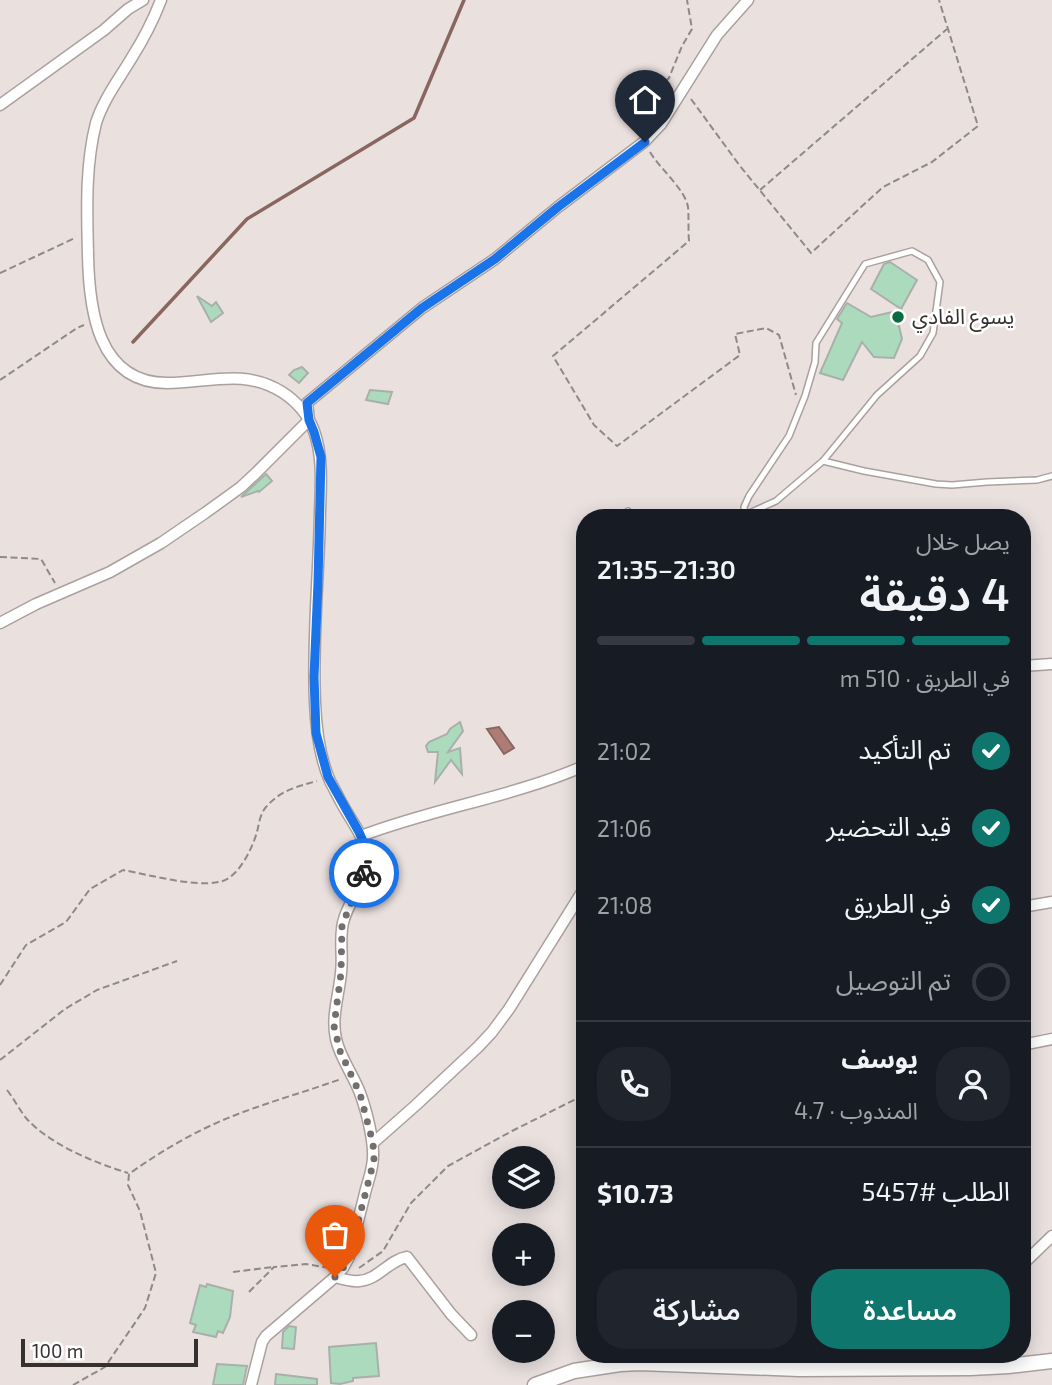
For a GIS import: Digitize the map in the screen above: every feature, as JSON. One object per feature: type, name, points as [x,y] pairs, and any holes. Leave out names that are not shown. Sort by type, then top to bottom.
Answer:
[{"type":"street","points":[[0,105],[143,0]]},
{"type":"street","points":[[161,0],[155,18],[109,94],[97,121],[89,162],[88,266],[94,321],[100,339],[110,355],[123,368],[138,377],[152,382],[169,383],[229,378],[259,382],[272,386],[292,399],[309,420]]},
{"type":"street","points":[[251,1385],[266,1336],[340,1278],[349,1257],[374,1160],[373,1143],[360,1094],[340,1051],[334,1026],[341,973],[342,925],[366,868],[368,856],[361,836],[328,777],[316,733],[314,677],[321,457],[309,420],[307,403],[422,308],[495,259],[558,207],[645,142],[661,124],[717,34],[748,0]]},
{"type":"street","points":[[0,623],[110,572],[205,513],[256,473],[309,420]]},
{"type":"street","points":[[1031,665],[1052,664]]},
{"type":"street","points":[[361,836],[542,782],[576,769]]},
{"type":"street","points":[[373,1143],[492,1032],[576,902]]},
{"type":"street","points":[[1031,906],[1052,902]]},
{"type":"street","points":[[1031,1043],[1052,1039]]},
{"type":"street","points":[[1031,1256],[1052,1236]]},
{"type":"street","points":[[340,1278],[360,1282],[373,1277],[399,1258],[407,1257],[451,1314],[471,1335]]},
{"type":"street","points":[[535,1385],[574,1371],[640,1363],[799,1369],[970,1368],[1052,1361]]},
{"type":"street","points":[[928,1367],[931,1363]]},
{"type":"lane","points":[[744,509],[749,496],[789,436],[815,362],[816,343],[865,264],[912,251],[928,260],[940,282],[933,333],[920,356],[877,396],[822,461],[786,494],[759,509]]},
{"type":"lane","points":[[822,461],[936,484],[1037,480],[1052,476]]},
{"type":"path","points":[[658,89],[669,78],[692,29],[687,0]]},
{"type":"path","points":[[683,88],[740,166],[811,253],[883,187],[932,162],[978,126],[939,0]]},
{"type":"path","points":[[760,190],[948,28]]},
{"type":"path","points":[[645,142],[656,162],[674,181],[688,205],[689,241],[553,356],[594,425],[617,446],[740,355],[735,334],[766,328],[779,335],[800,407]]},
{"type":"path","points":[[0,274],[69,240],[88,234]]},
{"type":"path","points":[[0,380],[77,328],[94,321]]},
{"type":"path","points":[[0,557],[41,559],[62,593]]},
{"type":"path","points":[[0,985],[26,945],[66,922],[90,888],[123,870],[204,883],[223,882],[241,867],[255,837],[263,810],[284,791],[328,777]]},
{"type":"path","points":[[0,1060],[65,1009],[97,990],[177,961]]},
{"type":"path","points":[[73,1385],[105,1367],[145,1308],[156,1273],[140,1211],[128,1185],[129,1174],[150,1159],[232,1116],[351,1075]]},
{"type":"path","points":[[8,1090],[25,1116],[38,1129],[84,1156],[129,1174]]},
{"type":"path","points":[[233,1272],[306,1264],[331,1269],[340,1278],[383,1251],[411,1203],[448,1166],[576,1099]]},
{"type":"path","points":[[248,1292],[274,1267]]},
{"type":"shaded area","points":[[499,727],[514,748],[504,754],[487,729]]},
{"type":"building","points":[[890,262],[917,280],[901,309],[871,289],[884,264]]},
{"type":"building","points":[[197,296],[212,306],[216,302],[223,313],[211,322]]},
{"type":"building","points":[[847,303],[871,317],[901,310],[897,318],[902,339],[894,358],[874,357],[862,342],[843,380],[820,373],[842,323],[837,319]]},
{"type":"building","points":[[302,367],[308,373],[299,383],[289,375]]},
{"type":"building","points":[[370,390],[392,392],[388,404],[366,400]]},
{"type":"building","points":[[266,474],[272,481],[259,492],[241,497]]},
{"type":"building","points":[[460,722],[463,731],[448,752],[460,748],[462,774],[451,760],[435,782],[438,752],[428,752],[426,746],[447,734]]},
{"type":"building","points":[[207,1284],[233,1291],[230,1317],[223,1333],[218,1331],[216,1337],[193,1332],[196,1325],[190,1323],[200,1285],[206,1287]]},
{"type":"building","points":[[289,1326],[296,1327],[294,1349],[282,1348],[283,1332]]},
{"type":"building","points":[[376,1343],[379,1376],[353,1378],[353,1381],[340,1384],[331,1383],[329,1347]]},
{"type":"building","points":[[217,1364],[247,1366],[243,1385],[213,1385]]},
{"type":"building","points":[[276,1374],[317,1379],[317,1385],[275,1385]]},
{"type":"waterway","points":[[133,342],[247,219],[414,118],[464,0]]},
{"type":"way so far","points":[[335,1277],[349,1257],[374,1160],[373,1143],[360,1094],[340,1051],[334,1026],[343,950],[342,925],[364,873]]},
{"type":"place","name":"يسوع الفادي","points":[[898,317]]},
{"type":"route","points":[[364,873],[368,856],[365,846],[328,777],[316,733],[314,677],[321,457],[309,420],[307,403],[422,308],[495,259],[558,207],[645,142]]}]
